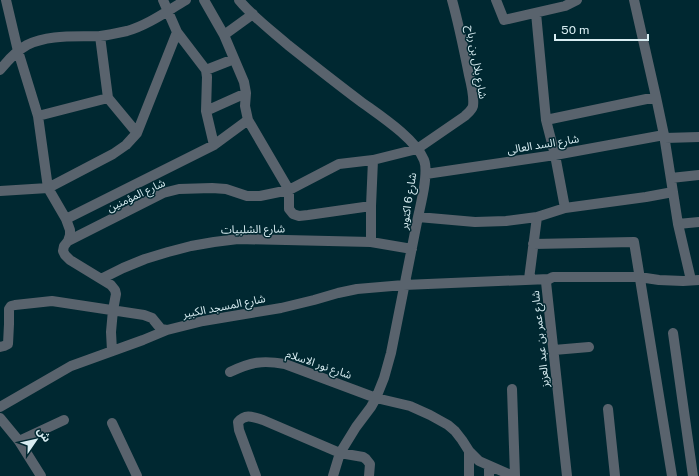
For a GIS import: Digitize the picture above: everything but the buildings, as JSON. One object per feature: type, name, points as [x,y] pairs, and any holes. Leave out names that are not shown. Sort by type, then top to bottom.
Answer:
[{"type":"street","points":[[6,0],[18,51],[38,116],[48,188],[66,219],[70,230],[70,235],[63,251],[70,260],[111,285],[115,290],[116,294],[111,332],[112,351]]},
{"type":"street","points":[[164,0],[177,32],[206,70],[206,111],[214,144]]},
{"type":"street","points":[[0,70],[18,51],[43,39],[115,34],[143,24],[186,0]]},
{"type":"street","points":[[204,0],[224,35],[244,82],[246,93],[245,106],[248,120],[289,190],[289,209],[293,214],[299,216],[371,206]]},
{"type":"street","name":"شارع 6 اكتوبر","points":[[239,0],[270,30],[329,78],[404,134],[417,149],[424,161],[426,174],[423,196],[391,353],[384,378],[376,398],[340,453],[333,476]]},
{"type":"street","name":"شارع بلال بن رباح","points":[[417,149],[465,116],[473,107],[472,92],[460,28],[452,0]]},
{"type":"street","points":[[496,0],[504,20],[565,6],[577,0]]},
{"type":"street","points":[[634,0],[664,136],[678,224],[695,280]]},
{"type":"street","points":[[536,13],[546,120],[555,155],[565,208]]},
{"type":"street","points":[[224,35],[253,14]]},
{"type":"street","points":[[0,191],[48,188],[113,154],[126,145],[137,133],[177,32]]},
{"type":"street","points":[[100,36],[108,98],[137,133]]},
{"type":"street","points":[[206,70],[234,59]]},
{"type":"street","points":[[206,111],[246,93]]},
{"type":"street","points":[[546,120],[656,97]]},
{"type":"street","points":[[38,116],[108,98]]},
{"type":"street","points":[[66,219],[214,144],[248,120]]},
{"type":"street","name":"شارع السد العالى","points":[[426,174],[555,155],[664,136],[699,137]]},
{"type":"street","name":"شارع المؤمنين","points":[[68,241],[163,193],[179,189],[195,188],[226,189],[247,196],[272,194],[289,190],[339,164],[373,160],[417,149]]},
{"type":"street","points":[[371,242],[373,160]]},
{"type":"street","points":[[671,178],[699,175]]},
{"type":"street","points":[[418,217],[475,222],[506,221],[537,217],[565,208],[673,192]]},
{"type":"street","points":[[529,279],[537,217]]},
{"type":"street","points":[[678,224],[699,222]]},
{"type":"street","name":"شارع الشلبيات","points":[[101,279],[123,268],[162,254],[191,246],[238,239],[371,242],[412,249]]},
{"type":"street","points":[[533,244],[634,242],[672,476]]},
{"type":"street","name":"شارع عمر بن عبد العزيز","points":[[567,476],[546,282],[553,277],[639,277],[659,280],[695,280]]},
{"type":"street","name":"شارع المسجد الكبير","points":[[0,407],[71,366],[167,330],[203,320],[281,308],[357,289],[404,285],[549,279]]},
{"type":"street","points":[[0,347],[8,344],[9,309],[11,306],[52,301],[147,316],[152,318],[161,329],[167,330]]},
{"type":"street","points":[[673,333],[693,476]]},
{"type":"street","points":[[554,350],[589,347]]},
{"type":"street","name":"شارع نور الاسلام","points":[[230,372],[256,362],[285,364],[376,398],[410,406],[442,422],[455,431],[469,451],[489,471],[514,476]]},
{"type":"street","points":[[512,390],[514,476]]},
{"type":"street","points":[[608,409],[616,476]]},
{"type":"street","points":[[256,476],[239,430],[238,422],[247,416],[253,416],[340,453],[363,457],[370,464],[369,476]]},
{"type":"street","points":[[0,418],[19,441],[42,476]]},
{"type":"street","points":[[19,441],[64,420]]},
{"type":"street","points":[[112,423],[137,476]]},
{"type":"street","points":[[469,451],[469,476]]}]
